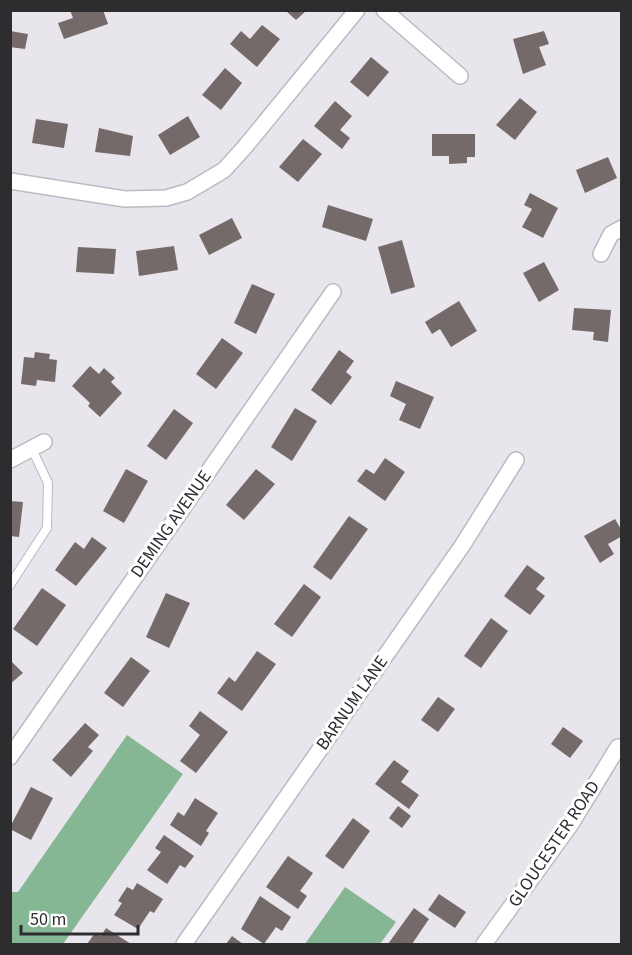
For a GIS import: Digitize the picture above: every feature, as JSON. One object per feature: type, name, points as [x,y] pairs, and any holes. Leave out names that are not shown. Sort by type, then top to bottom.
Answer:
[{"type":"street","points":[[10,181],[125,199],[166,198],[188,192],[224,170],[357,10]]},
{"type":"street","points":[[384,10],[460,76]]},
{"type":"street","points":[[601,254],[611,234],[621,228]]},
{"type":"street","name":"DEMING AVENUE","points":[[10,757],[333,292]]},
{"type":"street","points":[[10,460],[38,445]]},
{"type":"street","name":"BARNUM LANE","points":[[184,945],[462,546],[516,460]]},
{"type":"street","name":"GLOUCESTER ROAD","points":[[484,945],[571,824],[620,744]]},
{"type":"lane","points":[[10,585],[47,528],[48,483],[38,445]]},
{"type":"green space","points":[[127,735],[183,774],[63,944],[11,944],[11,892],[18,892]]},
{"type":"green space","points":[[345,887],[396,922],[380,944],[305,944]]},
{"type":"building","points":[[70,10],[103,10],[108,24],[64,39],[58,23],[73,18]]},
{"type":"building","points":[[285,10],[307,10],[296,20]]},
{"type":"building","points":[[262,25],[280,39],[257,67],[230,44],[241,31],[250,39]]},
{"type":"building","points":[[10,31],[28,34],[25,49],[10,47]]},
{"type":"building","points":[[544,31],[549,44],[539,47],[546,65],[523,74],[513,39]]},
{"type":"building","points":[[371,57],[389,72],[368,97],[350,82]]},
{"type":"building","points":[[225,68],[242,83],[221,110],[202,95]]},
{"type":"building","points":[[520,98],[537,112],[515,140],[496,125]]},
{"type":"building","points":[[335,101],[352,116],[340,130],[350,138],[342,149],[314,126]]},
{"type":"building","points":[[188,116],[200,137],[170,155],[158,135]]},
{"type":"building","points":[[36,119],[68,124],[64,148],[32,143]]},
{"type":"building","points":[[99,128],[133,136],[130,156],[95,152]]},
{"type":"building","points":[[432,134],[475,134],[475,157],[467,157],[467,163],[449,164],[449,156],[432,156]]},
{"type":"building","points":[[303,139],[322,154],[298,182],[279,167]]},
{"type":"building","points":[[608,157],[617,178],[585,193],[576,170]]},
{"type":"building","points":[[530,193],[558,208],[543,238],[522,227],[532,209],[524,205]]},
{"type":"building","points":[[328,205],[373,219],[366,241],[322,227]]},
{"type":"building","points":[[232,218],[242,238],[209,255],[199,235]]},
{"type":"building","points":[[402,240],[415,287],[391,294],[378,247]]},
{"type":"building","points":[[174,246],[178,270],[139,276],[136,251]]},
{"type":"building","points":[[78,247],[116,249],[114,274],[76,272]]},
{"type":"building","points":[[544,262],[559,290],[539,302],[523,273]]},
{"type":"building","points":[[252,284],[275,294],[256,334],[234,323]]},
{"type":"building","points":[[459,301],[477,331],[451,347],[440,329],[432,334],[425,322]]},
{"type":"building","points":[[574,308],[611,310],[608,342],[593,340],[594,332],[572,330]]},
{"type":"building","points":[[222,338],[243,353],[216,389],[196,374]]},
{"type":"building","points":[[339,350],[354,361],[346,372],[352,377],[331,405],[311,390]]},
{"type":"building","points":[[35,352],[50,354],[49,359],[57,360],[55,382],[37,380],[36,386],[21,384],[24,357],[34,358]]},
{"type":"building","points":[[90,366],[99,374],[104,368],[115,378],[111,382],[122,393],[100,417],[88,406],[90,403],[72,386]]},
{"type":"building","points":[[396,381],[434,397],[420,429],[399,420],[406,404],[390,396]]},
{"type":"building","points":[[295,408],[317,421],[292,461],[271,447]]},
{"type":"building","points":[[174,409],[193,423],[166,460],[147,446]]},
{"type":"building","points":[[385,458],[405,472],[385,501],[357,481],[366,469],[374,474]]},
{"type":"building","points":[[126,469],[148,481],[124,523],[103,511]]},
{"type":"building","points":[[256,469],[275,484],[244,520],[226,505]]},
{"type":"building","points":[[10,501],[23,502],[19,537],[10,536]]},
{"type":"building","points":[[349,516],[368,529],[331,580],[313,567]]},
{"type":"building","points":[[615,519],[622,531],[622,536],[608,544],[614,554],[600,563],[584,536]]},
{"type":"building","points":[[92,537],[107,548],[76,586],[55,570],[75,542],[84,549]]},
{"type":"building","points":[[527,565],[545,578],[536,589],[545,596],[530,615],[504,596]]},
{"type":"building","points":[[304,584],[321,597],[292,637],[274,624]]},
{"type":"building","points":[[42,588],[66,605],[37,646],[13,629]]},
{"type":"building","points":[[166,593],[190,603],[169,648],[146,637]]},
{"type":"building","points":[[491,618],[508,631],[481,668],[464,656]]},
{"type":"building","points":[[257,651],[276,664],[242,711],[217,693],[229,677],[235,682]]},
{"type":"building","points":[[131,657],[150,671],[123,707],[104,693]]},
{"type":"building","points":[[10,660],[23,673],[10,684]]},
{"type":"building","points":[[438,697],[455,709],[438,732],[421,720]]},
{"type":"building","points":[[200,711],[228,732],[196,773],[180,761],[200,735],[189,726]]},
{"type":"building","points":[[85,723],[99,735],[88,747],[93,751],[71,777],[52,760]]},
{"type":"building","points":[[563,727],[583,741],[570,758],[551,744]]},
{"type":"building","points":[[394,760],[409,771],[401,782],[419,795],[409,809],[375,784]]},
{"type":"building","points":[[31,787],[53,798],[31,840],[10,827]]},
{"type":"building","points":[[195,798],[218,813],[206,831],[209,833],[201,846],[170,825],[178,812],[184,816]]},
{"type":"building","points":[[398,806],[411,816],[402,828],[389,818]]},
{"type":"building","points":[[353,818],[370,831],[343,869],[325,856]]},
{"type":"building","points":[[164,835],[194,856],[185,868],[180,865],[167,884],[147,870],[161,852],[155,848]]},
{"type":"building","points":[[288,856],[313,873],[300,891],[307,896],[298,909],[266,887]]},
{"type":"building","points":[[137,883],[163,899],[154,913],[150,911],[138,929],[114,915],[122,903],[118,901],[127,887],[133,890]]},
{"type":"building","points":[[439,894],[466,912],[455,928],[428,910]]},
{"type":"building","points":[[260,896],[291,917],[282,931],[276,927],[264,944],[241,929]]},
{"type":"building","points":[[414,908],[429,919],[412,944],[388,944]]},
{"type":"building","points":[[106,928],[131,944],[87,944],[95,933],[101,936]]},
{"type":"building","points":[[232,936],[243,944],[226,944]]}]
